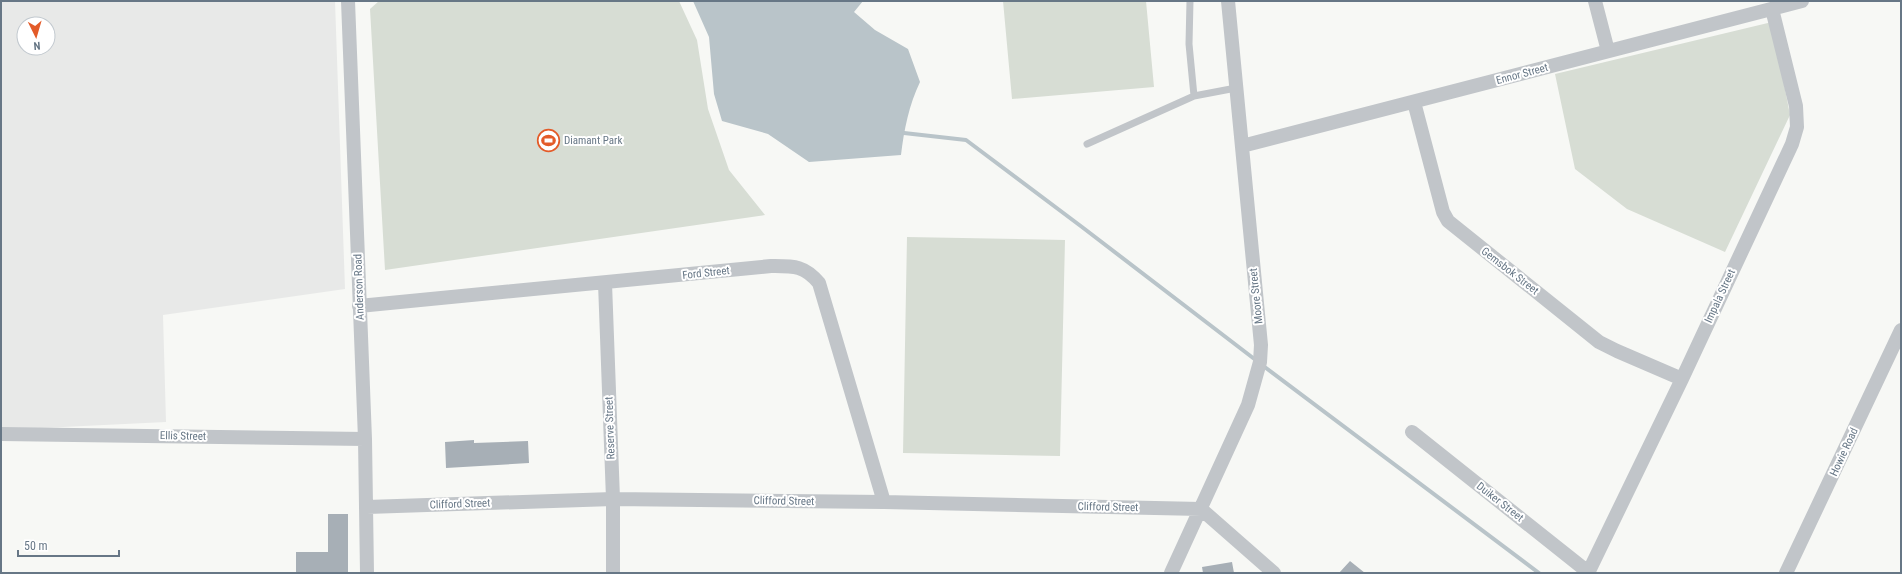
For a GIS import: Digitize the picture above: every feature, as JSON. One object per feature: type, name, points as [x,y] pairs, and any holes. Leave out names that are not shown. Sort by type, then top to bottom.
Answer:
[{"type":"street","name":"Anderson Road","points":[[348,1],[365,439],[367,573]]},
{"type":"street","name":"Moore Street","points":[[1171,573],[1248,405],[1260,362],[1261,345],[1228,1]]},
{"type":"street","points":[[1595,1],[1608,51]]},
{"type":"street","name":"Ennor Street","points":[[1242,146],[1802,1]]},
{"type":"street","name":"Impala Street","points":[[1588,572],[1682,379],[1792,144],[1797,127],[1796,106],[1772,9]]},
{"type":"street","name":"Gemsbok Street","points":[[1414,102],[1443,212],[1448,221],[1599,342],[1682,379]]},
{"type":"street","name":"Ford Street","points":[[359,306],[771,266],[800,267],[812,274],[819,283],[884,502]]},
{"type":"street","name":"Reserve Street","points":[[605,283],[613,499],[613,573]]},
{"type":"street","name":"Howie Road","points":[[1786,573],[1896,355],[1901,330]]},
{"type":"street","name":"Duiker Street","points":[[1412,432],[1588,572]]},
{"type":"street","name":"Ellis Street","points":[[1,434],[365,439]]},
{"type":"street","name":"Clifford Street","points":[[367,507],[613,499],[884,502],[1201,509]]},
{"type":"street","points":[[1201,509],[1274,573]]},
{"type":"lane","points":[[1190,1],[1189,44],[1194,96]]},
{"type":"lane","points":[[1087,144],[1194,96],[1236,88]]},
{"type":"shaded area","points":[[1,1],[335,1],[345,289],[163,315],[166,422],[1,430]]},
{"type":"shaded area","name":"Diamant Park","points":[[379,1],[679,1],[697,40],[708,109],[729,170],[765,215],[385,270],[370,9]]},
{"type":"shaded area","points":[[693,1],[863,1],[854,12],[875,30],[908,49],[920,82],[908,118],[901,155],[809,162],[768,134],[722,121],[714,94],[709,37]]},
{"type":"shaded area","points":[[1003,1],[1146,1],[1154,87],[1012,99]]},
{"type":"shaded area","points":[[1772,22],[1790,115],[1725,252],[1627,209],[1575,169],[1555,74]]},
{"type":"shaded area","points":[[907,237],[1065,240],[1060,456],[903,453]]},
{"type":"building","points":[[474,440],[474,443],[528,441],[529,463],[446,468],[445,442]]},
{"type":"building","points":[[328,514],[348,514],[348,573],[296,573],[296,552],[328,552]]},
{"type":"building","points":[[1350,561],[1365,573],[1339,573]]},
{"type":"building","points":[[1232,562],[1234,573],[1203,573],[1202,567]]},
{"type":"waterway","points":[[904,133],[966,140],[1257,361]]},
{"type":"waterway","points":[[1262,365],[1539,573]]},
{"type":"place","name":"Diamant Park","points":[[548,140]]}]
